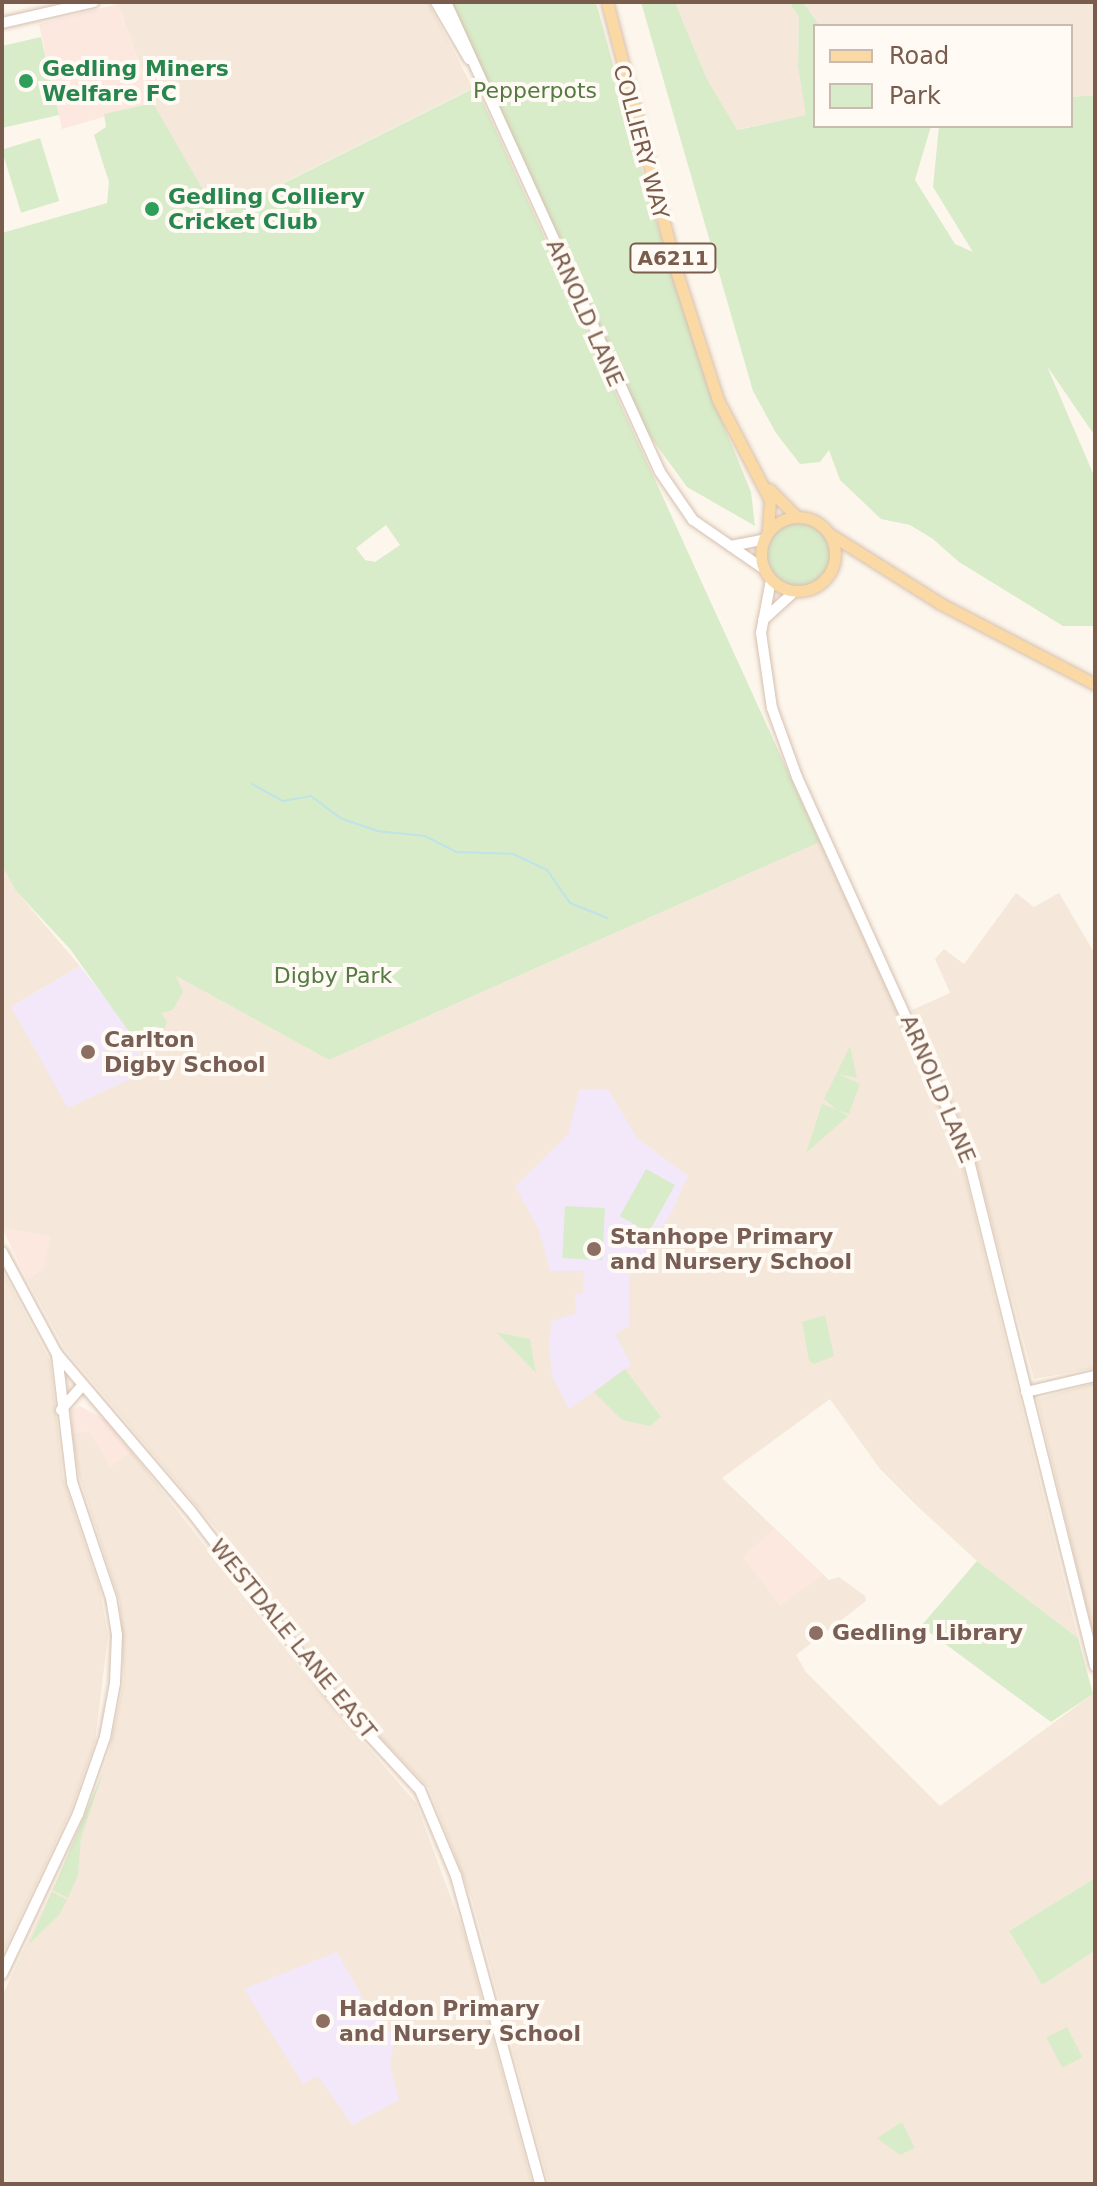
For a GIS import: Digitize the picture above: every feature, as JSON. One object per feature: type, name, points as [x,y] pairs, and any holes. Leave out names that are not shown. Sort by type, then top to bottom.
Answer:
[{"type":"main road","name":"COLLIERY WAY","points":[[605,2],[705,362],[738,441],[763,483],[796,516]]},
{"type":"main road","name":"COLLIERY WAY","points":[[763,483],[772,516],[766,535]]},
{"type":"main road","points":[[876,565],[849,560],[833,569],[820,585],[795,591],[767,574],[766,535],[796,516],[816,521],[876,565],[993,634],[1095,684]]},
{"type":"main road","points":[[830,534],[836,554],[833,569]]},
{"type":"street","points":[[2,23],[94,2]]},
{"type":"street","name":"ARNOLD LANE","points":[[436,2],[469,59]]},
{"type":"street","name":"ARNOLD LANE","points":[[446,2],[469,59],[660,472],[693,520],[767,574],[762,622],[765,679],[783,743],[966,1149],[1095,1666]]},
{"type":"street","points":[[729,546],[766,535]]},
{"type":"street","points":[[762,622],[795,591]]},
{"type":"street","points":[[2,1252],[57,1354],[61,1410],[72,1482],[111,1598],[117,1635],[115,1683],[105,1737],[78,1814],[2,1974]]},
{"type":"street","name":"WESTDALE LANE EAST","points":[[57,1354],[190,1510],[345,1710],[420,1790],[459,1888],[540,2184]]},
{"type":"street","points":[[1026,1392],[1095,1376]]},
{"type":"street","points":[[61,1410],[82,1386]]},
{"type":"shaded area","points":[[428,2],[473,88],[217,216],[158,116],[118,4]]},
{"type":"shaded area","points":[[675,2],[789,2],[799,17],[798,67],[807,115],[736,130],[707,79]]},
{"type":"shaded area","points":[[803,2],[1095,2],[1095,95],[1073,97],[1073,24],[819,24]]},
{"type":"shaded area","points":[[118,4],[153,103],[62,129],[39,24]]},
{"type":"shaded area","points":[[820,842],[957,1143],[1078,1638],[977,1561],[916,1505],[880,1469],[830,1399],[722,1478],[829,1580],[839,1577],[865,1596],[866,1601],[796,1655],[806,1672],[940,1806],[1093,1694],[1095,1878],[1009,1931],[1042,1985],[1095,1951],[1095,2184],[549,2184],[472,1899],[429,1788],[350,1706],[229,1544],[65,1349],[27,1279],[43,1269],[50,1236],[2,1228],[2,866],[16,891],[80,966],[11,1007],[148,1071],[130,1033],[157,1026],[164,1029],[161,1013],[173,1011],[176,976],[329,1060]]},
{"type":"shaded area","points":[[1016,893],[1034,907],[1059,893],[1095,954],[1095,1368],[1034,1379],[969,1138],[912,1010],[950,993],[935,959],[944,949],[964,964]]},
{"type":"shaded area","name":"Carlton Digby School","points":[[80,966],[124,1022],[148,1071],[68,1108],[11,1007]]},
{"type":"shaded area","name":"Stanhope Primary and Nursery School","points":[[608,1089],[637,1138],[688,1176],[672,1212],[629,1276],[629,1326],[615,1334],[631,1365],[569,1409],[552,1376],[549,1343],[552,1321],[576,1313],[575,1294],[583,1294],[584,1271],[550,1271],[539,1230],[515,1186],[568,1135],[579,1090]]},
{"type":"shaded area","points":[[2,1228],[51,1236],[43,1269],[27,1279]]},
{"type":"shaded area","points":[[2,1270],[50,1361],[63,1479],[100,1590],[108,1636],[95,1742],[71,1810],[2,1955]]},
{"type":"shaded area","points":[[1095,1383],[1095,1643],[1037,1399]]},
{"type":"shaded area","points":[[80,1406],[106,1420],[131,1451],[111,1467],[89,1431],[72,1434],[71,1410]]},
{"type":"shaded area","points":[[89,1431],[111,1466],[131,1451],[301,1670],[416,1803],[465,1936],[532,2184],[2,2184],[2,1996],[88,1814],[108,1756],[124,1681],[120,1602],[79,1475],[72,1434]]},
{"type":"shaded area","points":[[774,1529],[823,1575],[780,1606],[743,1557]]},
{"type":"shaded area","name":"Haddon Primary and Nursery School","points":[[337,1952],[365,2002],[369,2001],[394,2039],[390,2066],[399,2100],[352,2125],[318,2076],[303,2084],[244,1989]]},
{"type":"green space","name":"Pepperpots","points":[[450,2],[596,2],[651,203],[708,387],[751,492],[755,526],[687,487],[644,428]]},
{"type":"green space","points":[[641,2],[675,2],[707,79],[737,130],[806,115],[798,67],[799,17],[789,2],[803,2],[819,24],[813,24],[813,128],[930,128],[915,180],[955,244],[973,252],[933,187],[939,128],[1073,128],[1073,97],[1095,95],[1095,436],[1047,366],[1095,478],[1095,626],[1063,626],[959,562],[933,539],[910,525],[881,519],[840,480],[829,450],[820,462],[800,464],[776,433],[753,391]]},
{"type":"green space","name":"Gedling Miners Welfare FC","points":[[41,37],[59,115],[2,128],[2,46]]},
{"type":"green space","name":"Digby Park","points":[[476,87],[820,842],[329,1060],[176,976],[183,992],[172,1011],[161,1013],[167,1021],[164,1030],[157,1026],[130,1033],[70,949],[16,891],[2,866],[2,233],[107,203],[109,182],[94,135],[106,127],[104,114],[153,103],[218,216]],"holes":[[[386,525],[400,545],[375,562],[365,560],[356,548]]]},
{"type":"green space","points":[[40,138],[59,201],[21,213],[2,150]]},
{"type":"green space","points":[[798,520],[821,530],[831,553],[821,576],[798,586],[775,576],[765,553],[775,530]]},
{"type":"green space","points":[[850,1046],[857,1078],[838,1074],[860,1084],[849,1114],[838,1110],[848,1116],[806,1153],[822,1104],[837,1110],[824,1099]]},
{"type":"green space","points":[[646,1169],[675,1185],[649,1232],[620,1216]]},
{"type":"green space","points":[[565,1206],[605,1208],[602,1260],[562,1258]]},
{"type":"green space","points":[[825,1315],[834,1356],[814,1364],[809,1361],[802,1322]]},
{"type":"green space","points":[[496,1332],[530,1339],[536,1373]]},
{"type":"green space","points":[[625,1369],[661,1417],[650,1426],[622,1420],[594,1392]]},
{"type":"green space","points":[[977,1561],[1078,1638],[1093,1694],[1051,1722],[921,1626]]},
{"type":"green space","points":[[104,1769],[81,1838],[78,1875],[68,1898],[53,1890]]},
{"type":"green space","points":[[1095,1878],[1095,1951],[1042,1985],[1009,1931]]},
{"type":"green space","points":[[52,1892],[67,1900],[59,1915],[29,1944]]},
{"type":"green space","points":[[1067,2027],[1082,2057],[1062,2068],[1047,2037]]},
{"type":"green space","points":[[902,2122],[915,2148],[900,2155],[877,2138]]},
{"type":"waterway","points":[[252,784],[283,801],[311,796],[340,818],[377,831],[425,836],[457,852],[513,854],[547,870],[570,903],[607,918]]},
{"type":"place","name":"Gedling Miners Welfare FC","points":[[26,81]]},
{"type":"place","name":"Gedling Colliery Cricket Club","points":[[152,209]]},
{"type":"place","name":"Carlton Digby School","points":[[88,1052]]},
{"type":"place","name":"Stanhope Primary and Nursery School","points":[[594,1249]]},
{"type":"place","name":"Gedling Library","points":[[816,1633]]},
{"type":"place","name":"Haddon Primary and Nursery School","points":[[323,2021]]}]
